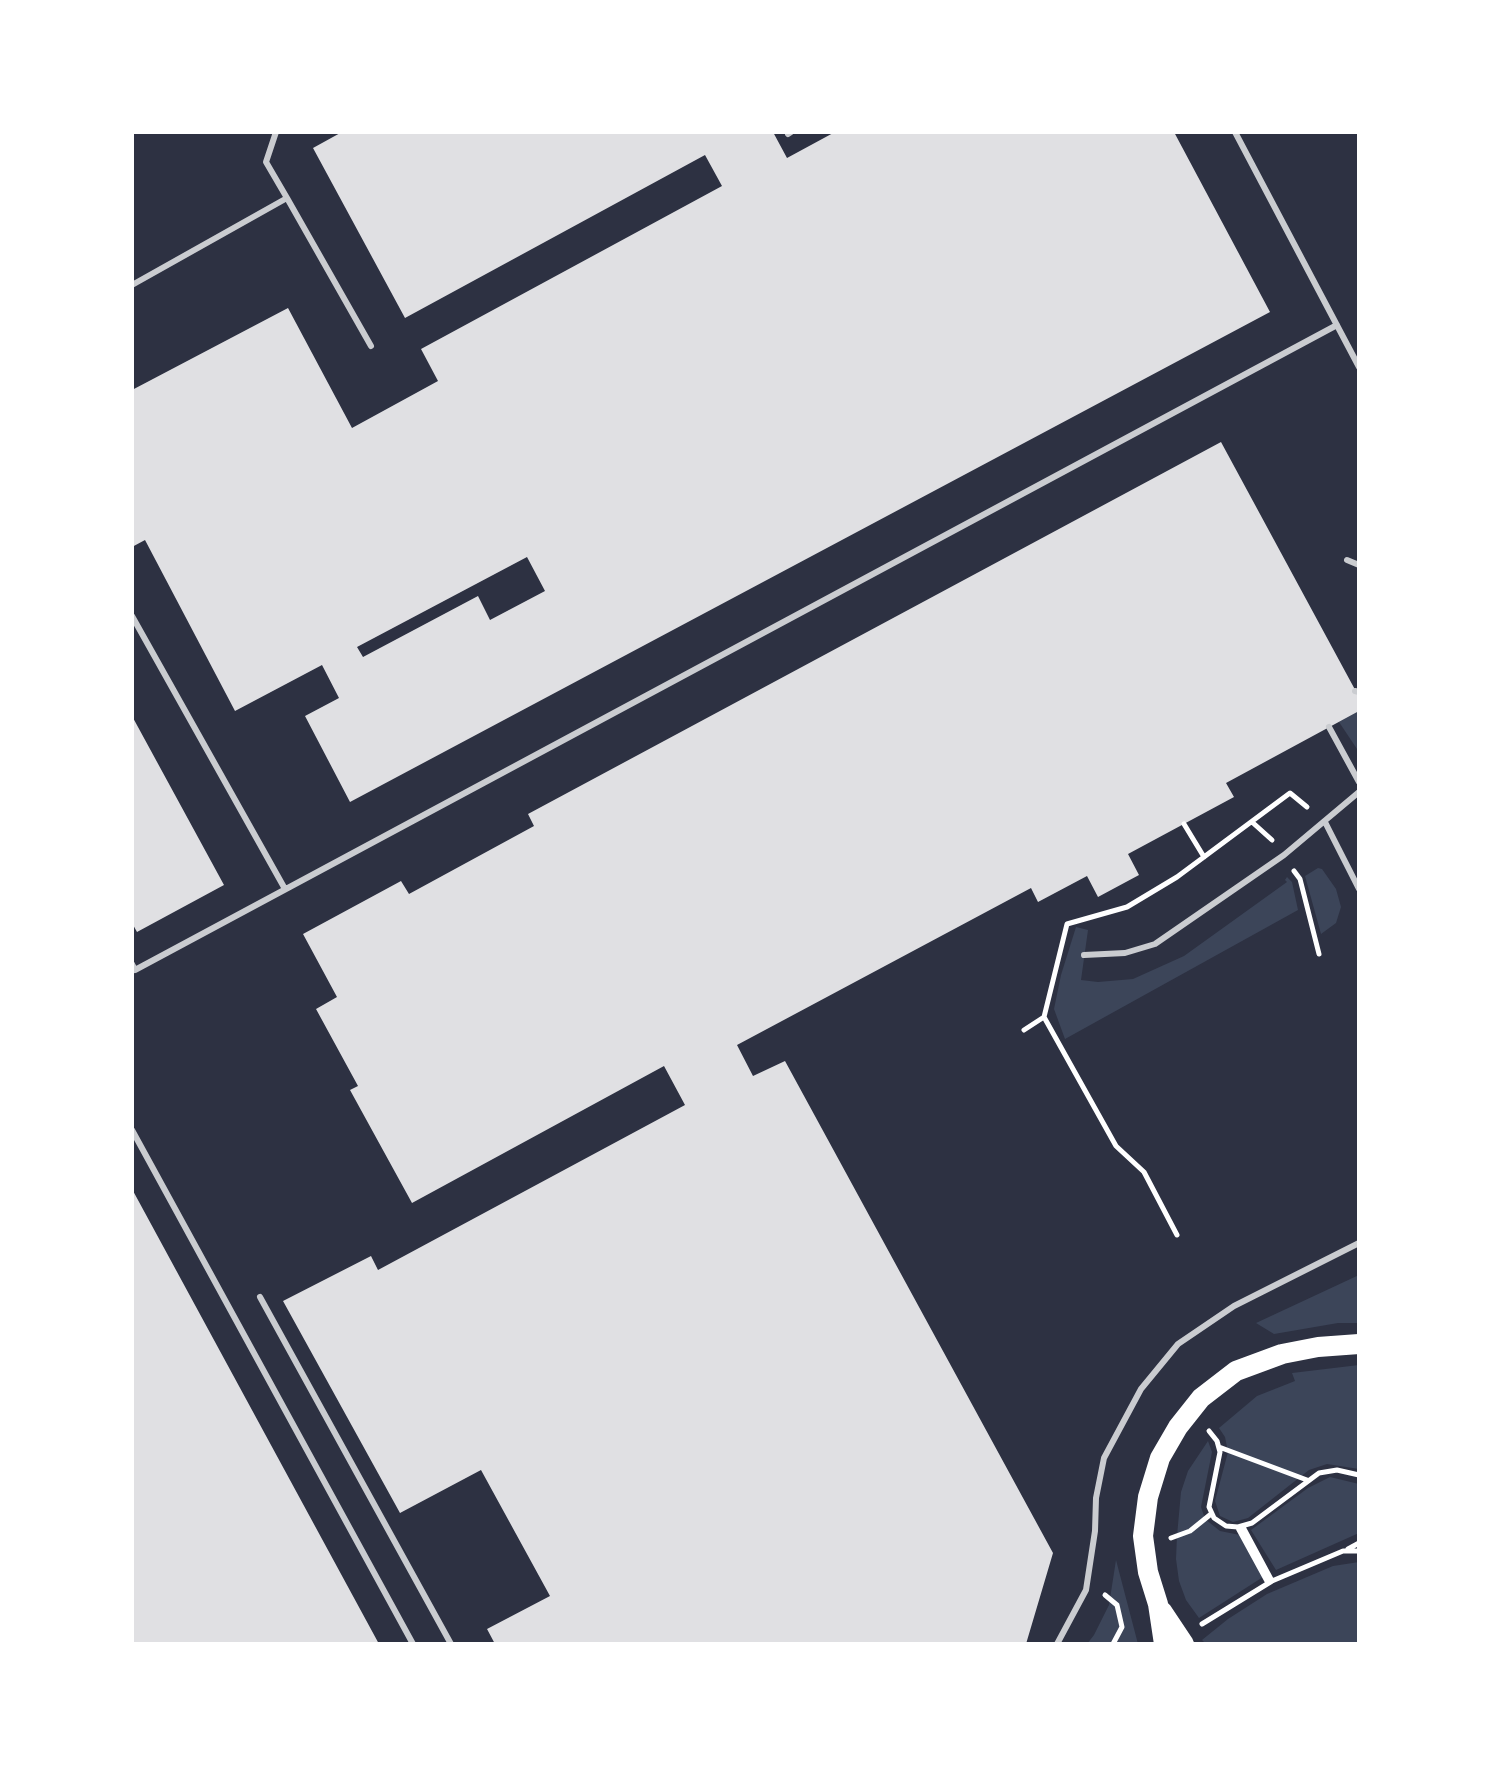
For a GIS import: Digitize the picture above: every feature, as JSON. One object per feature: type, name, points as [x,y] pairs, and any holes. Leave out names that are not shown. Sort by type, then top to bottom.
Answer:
[{"type":"main road","points":[[1164,1644],[1143,1536],[1148,1497],[1160,1458],[1178,1427],[1201,1398],[1236,1371],[1282,1354],[1359,1344]]},
{"type":"main road","points":[[1158,1604],[1188,1637]]},
{"type":"lane","points":[[276,132],[266,162],[371,346]]},
{"type":"lane","points":[[1235,132],[1359,367]]},
{"type":"lane","points":[[132,285],[287,198]]},
{"type":"lane","points":[[132,964],[135,970],[1337,325]]},
{"type":"lane","points":[[1347,560],[1359,565]]},
{"type":"lane","points":[[132,616],[285,889]]},
{"type":"lane","points":[[1329,727],[1359,782]]},
{"type":"lane","points":[[1084,955],[1106,956],[1155,944],[1284,855],[1359,792]]},
{"type":"lane","points":[[1325,822],[1359,889]]},
{"type":"lane","points":[[132,1130],[413,1644]]},
{"type":"lane","points":[[1057,1644],[1086,1590],[1095,1531],[1096,1498],[1104,1458],[1141,1389],[1178,1344],[1234,1306],[1359,1243]]},
{"type":"lane","points":[[260,1297],[451,1644]]},
{"type":"path","points":[[1177,1235],[1144,1172],[1116,1146],[1044,1017],[1067,924],[1127,907],[1204,857],[1290,793],[1325,822]]},
{"type":"path","points":[[1252,822],[1274,841],[1300,879],[1319,954]]},
{"type":"path","points":[[1184,824],[1204,857]]},
{"type":"path","points":[[1024,1030],[1044,1017]]},
{"type":"path","points":[[1206,1428],[1219,1447],[1219,1462],[1209,1507],[1220,1524],[1240,1527],[1259,1518],[1319,1473],[1337,1470],[1359,1475]]},
{"type":"path","points":[[1219,1447],[1308,1480]]},
{"type":"path","points":[[1240,1527],[1270,1582]]},
{"type":"path","points":[[1188,1637],[1270,1582],[1359,1543]]},
{"type":"path","points":[[1343,1551],[1359,1551]]},
{"type":"path","points":[[1086,1590],[1102,1593],[1117,1605],[1122,1627],[1113,1644]]},
{"type":"shaded area","points":[[1359,711],[1359,752],[1339,722]]},
{"type":"shaded area","points":[[1318,868],[1336,889],[1341,907],[1336,923],[1321,934],[1305,876]]},
{"type":"shaded area","points":[[1287,877],[1292,882],[1298,910],[1065,1039],[1054,1009],[1076,927],[1088,930],[1081,980],[1133,979],[1184,956],[1287,882]]},
{"type":"shaded area","points":[[1359,1275],[1359,1323],[1338,1323],[1274,1334],[1256,1323]]},
{"type":"shaded area","points":[[1359,1365],[1359,1469],[1327,1464],[1309,1470],[1248,1518],[1233,1522],[1220,1516],[1215,1501],[1228,1452],[1225,1437],[1219,1428],[1257,1396],[1295,1381],[1292,1373]]},
{"type":"shaded area","points":[[1208,1441],[1212,1452],[1201,1507],[1205,1519],[1220,1531],[1240,1535],[1263,1577],[1199,1618],[1186,1600],[1179,1581],[1177,1536],[1181,1492],[1188,1471]]},
{"type":"shaded area","points":[[1330,1477],[1359,1484],[1359,1533],[1276,1570],[1251,1530],[1308,1488]]},
{"type":"shaded area","points":[[1116,1560],[1138,1644],[1087,1644],[1109,1605]]},
{"type":"shaded area","points":[[1359,1562],[1359,1644],[1206,1644],[1202,1640],[1267,1594],[1333,1566]]},
{"type":"building","points":[[342,132],[773,132],[787,158],[835,132],[1174,132],[1270,312],[350,802],[305,716],[339,698],[322,665],[235,711],[145,540],[132,547],[132,390],[288,308],[352,428],[438,381],[421,349],[722,186],[705,155],[405,318],[313,148]],"holes":[[[527,557],[545,591],[490,620],[478,596],[363,657],[357,647]]]},
{"type":"building","points":[[1221,442],[1359,697],[1359,711],[1226,783],[1234,797],[1128,854],[1139,875],[1098,897],[1087,876],[1038,902],[1031,888],[737,1045],[753,1076],[785,1061],[1053,1553],[1026,1644],[495,1644],[487,1629],[550,1596],[481,1470],[400,1513],[283,1301],[371,1256],[378,1270],[685,1105],[664,1066],[412,1203],[350,1090],[358,1086],[316,1009],[337,997],[303,934],[401,881],[409,894],[534,826],[528,814]]},
{"type":"building","points":[[132,716],[224,885],[137,932],[132,923]]},
{"type":"building","points":[[132,1189],[379,1644],[132,1644]]}]
